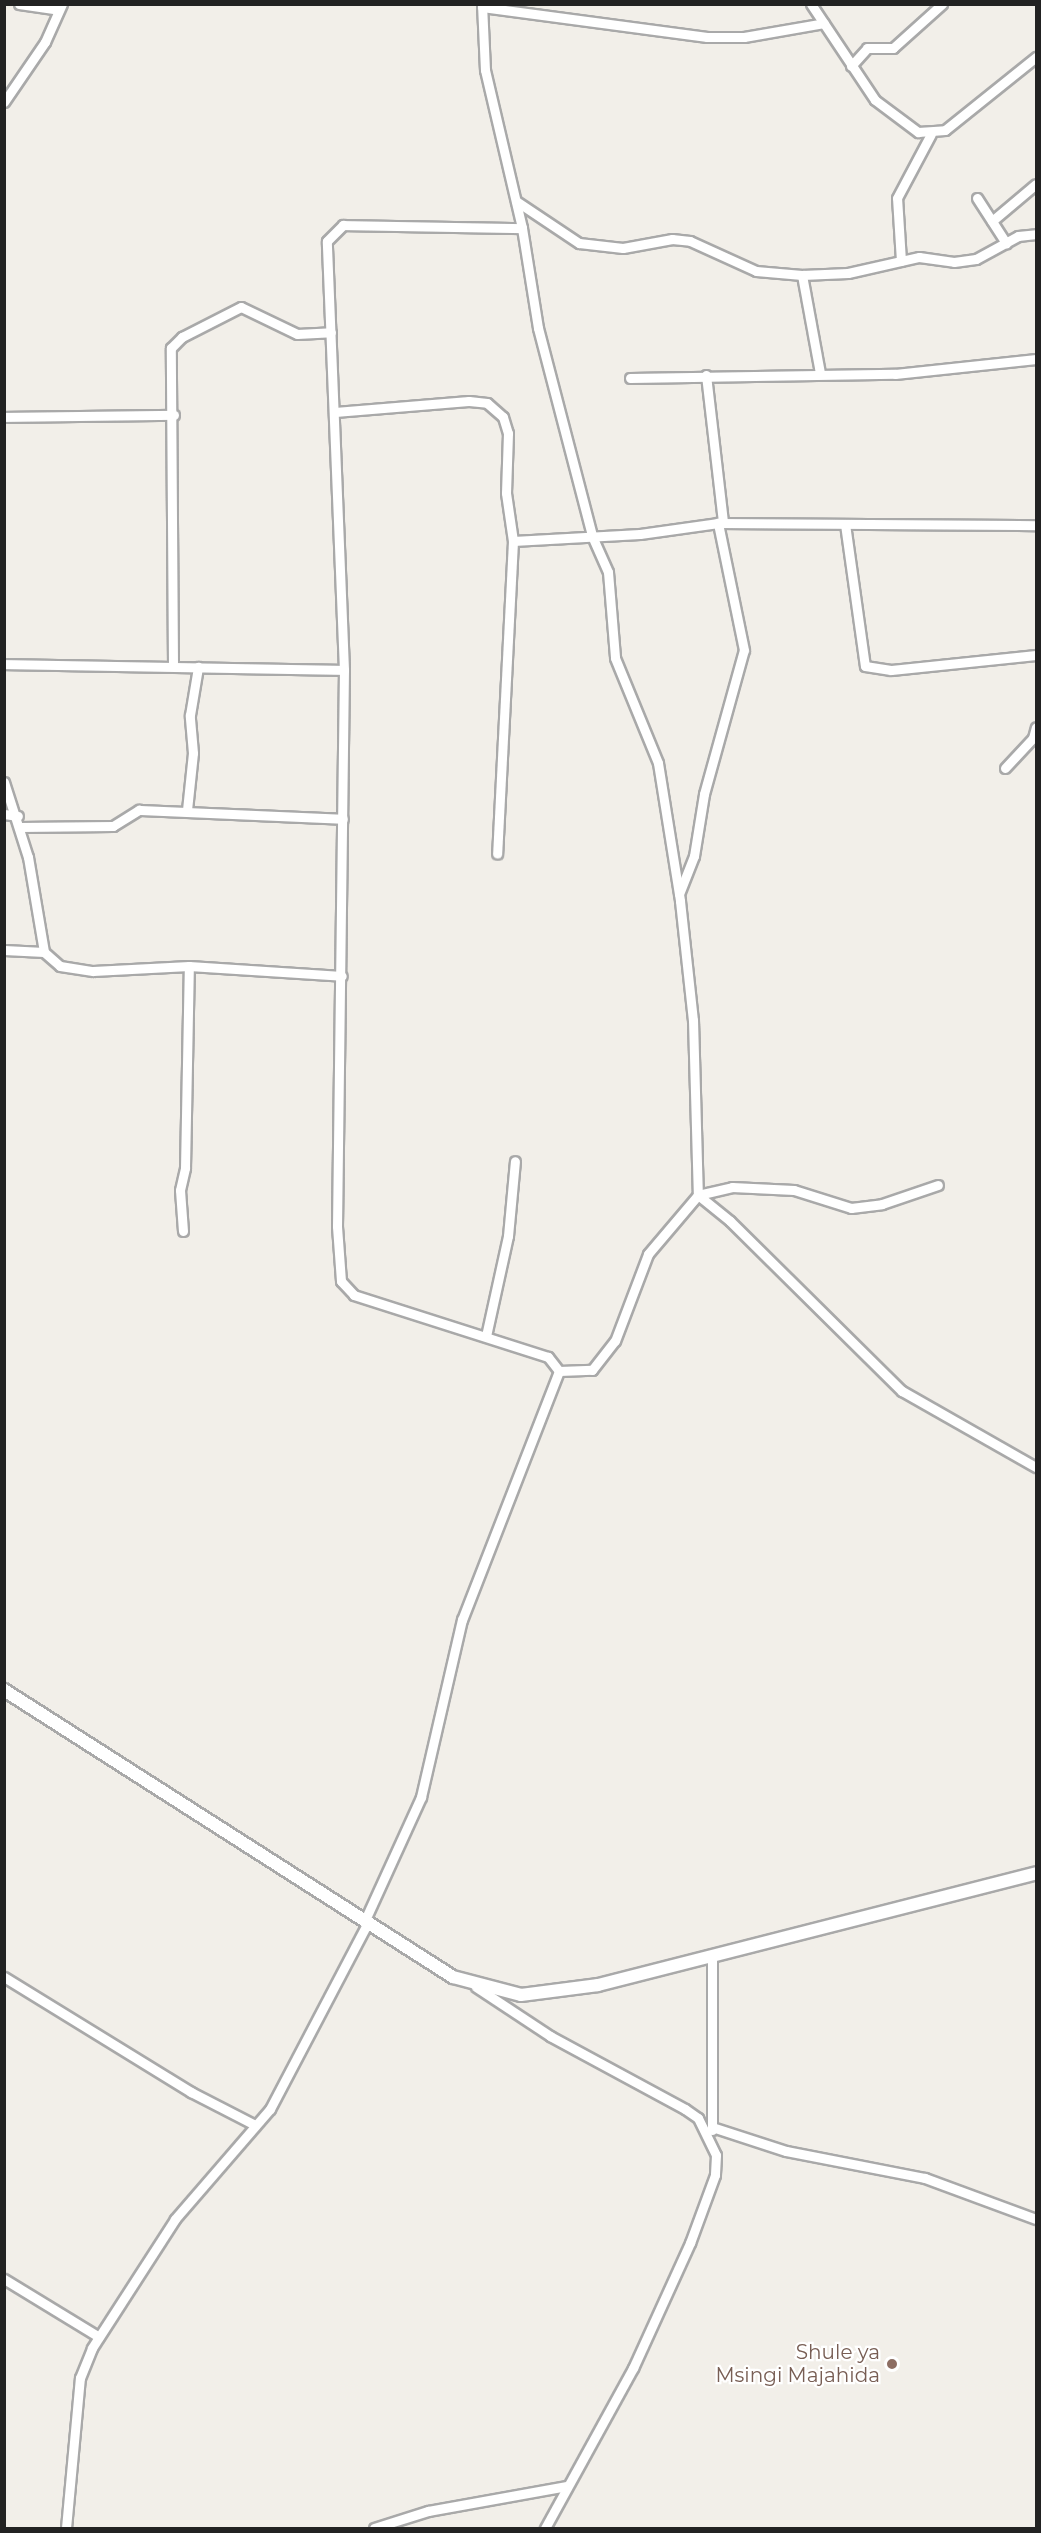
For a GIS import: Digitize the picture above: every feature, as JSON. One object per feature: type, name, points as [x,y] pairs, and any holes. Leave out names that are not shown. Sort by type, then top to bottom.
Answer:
[{"type":"street","points":[[4,102],[45,42],[61,7],[19,4]]},
{"type":"street","points":[[811,4],[851,66],[884,110],[911,128],[931,134]]},
{"type":"street","points":[[851,66],[867,48],[894,48],[942,4]]},
{"type":"street","points":[[824,24],[744,37],[707,37],[482,6],[485,70],[522,228],[538,328],[592,536],[608,572],[615,658],[658,763],[679,894],[693,1020],[698,1195],[730,1221],[902,1391],[1036,1467]]},
{"type":"street","points":[[901,261],[897,198],[931,134],[957,122],[1036,57]]},
{"type":"street","points":[[992,221],[1036,184]]},
{"type":"street","points":[[977,198],[1006,243]]},
{"type":"street","points":[[516,201],[579,243],[622,248],[672,239],[690,242],[756,270],[802,275],[848,273],[919,256],[954,262],[976,259],[1006,243],[1036,234]]},
{"type":"street","points":[[522,228],[335,229],[327,241],[344,670],[342,976],[337,1226],[341,1281],[354,1295],[548,1357],[559,1371]]},
{"type":"street","points":[[802,275],[820,373]]},
{"type":"street","points":[[173,664],[169,483],[174,414],[171,348],[215,318],[241,307],[297,334],[331,332]]},
{"type":"street","points":[[630,378],[820,373],[895,374],[1036,359]]},
{"type":"street","points":[[679,894],[694,856],[704,794],[744,650],[721,523],[706,375]]},
{"type":"street","points":[[335,412],[469,401],[496,409],[508,433],[506,493],[513,541],[497,854]]},
{"type":"street","points":[[4,417],[174,414]]},
{"type":"street","points":[[513,541],[592,536],[721,523],[1036,525]]},
{"type":"street","points":[[845,524],[865,666],[891,669],[1036,655]]},
{"type":"street","points":[[4,664],[173,664],[198,667],[344,670]]},
{"type":"street","points":[[187,810],[193,753],[190,715],[198,667]]},
{"type":"street","points":[[1005,768],[1033,738],[1036,726]]},
{"type":"street","points":[[4,782],[18,816],[44,952],[60,966],[93,971],[189,966],[342,976]]},
{"type":"street","points":[[20,827],[113,826],[139,810],[187,810],[343,819]]},
{"type":"street","points":[[4,814],[18,816]]},
{"type":"street","points":[[4,950],[44,952]]},
{"type":"street","points":[[183,1231],[180,1190],[185,1168],[189,966]]},
{"type":"street","points":[[486,1336],[508,1236],[515,1161]]},
{"type":"street","points":[[559,1371],[592,1370],[609,1348],[648,1254],[698,1195],[732,1187],[794,1190],[851,1208],[938,1185]]},
{"type":"street","points":[[66,2529],[80,2378],[99,2337],[175,2219],[270,2109],[367,1921],[421,1797],[462,1620],[559,1371]]},
{"type":"street","points":[[4,1690],[550,2036],[685,2109],[698,2118],[711,2139]]},
{"type":"street","points":[[476,1987],[521,1995],[598,1985],[1036,1873]]},
{"type":"street","points":[[544,2529],[633,2368],[690,2243],[715,2175],[711,2139],[712,1957]]},
{"type":"street","points":[[4,1977],[191,2092],[255,2125]]},
{"type":"street","points":[[712,2127],[786,2151],[925,2178],[1036,2219]]},
{"type":"street","points":[[4,2279],[99,2337]]},
{"type":"street","points":[[374,2529],[428,2511],[567,2486]]},
{"type":"place","name":"Shule ya Msingi Majahida","points":[[892,2364]]}]
